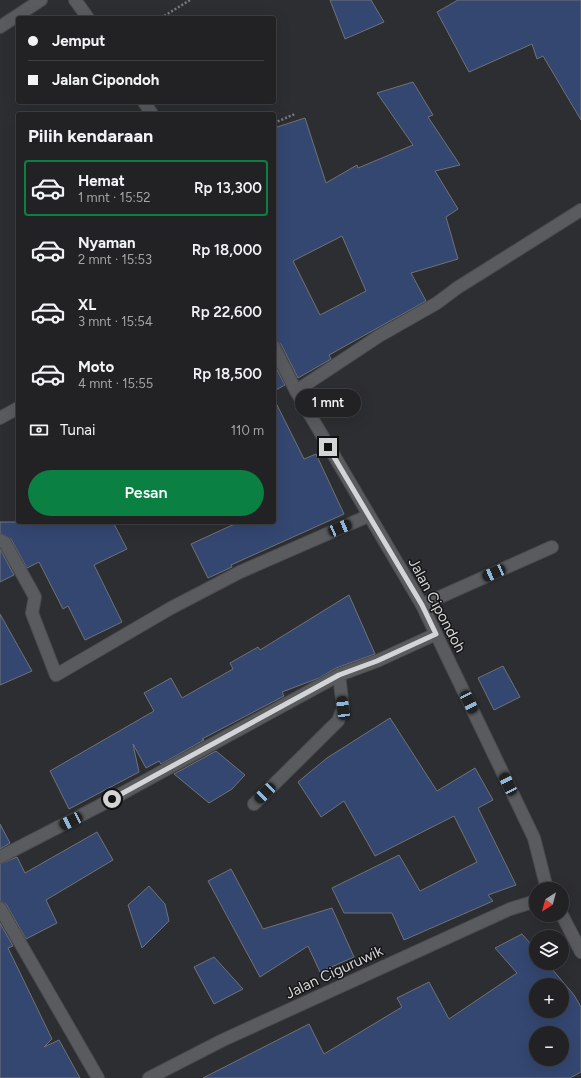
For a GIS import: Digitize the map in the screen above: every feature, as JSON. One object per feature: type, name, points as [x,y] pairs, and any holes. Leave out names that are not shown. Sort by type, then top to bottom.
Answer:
[{"type":"street","points":[[17,16],[41,0]]},
{"type":"street","points":[[75,0],[87,16]]},
{"type":"street","points":[[0,27],[16,16]]},
{"type":"street","points":[[296,391],[379,336],[437,303],[457,288],[581,210]]},
{"type":"street","name":"Jalan Cipondoh","points":[[276,351],[296,391],[368,516],[422,605],[534,838],[545,882]]},
{"type":"street","points":[[0,418],[16,409]]},
{"type":"street","points":[[0,540],[5,543],[34,597],[32,613],[56,675],[171,608],[240,572],[368,516]]},
{"type":"street","points":[[422,605],[552,548]]},
{"type":"street","points":[[0,857],[99,806],[339,675],[377,661],[436,634]]},
{"type":"street","points":[[254,804],[338,722],[343,708],[339,675]]},
{"type":"street","name":"Jalan Ciguruwik","points":[[149,1078],[237,1034],[503,913],[529,904]]},
{"type":"street","points":[[0,908],[98,1078]]},
{"type":"street","points":[[566,922],[581,952]]},
{"type":"path","points":[[164,16],[190,0]]},
{"type":"path","points":[[276,122],[295,114]]},
{"type":"building","points":[[330,0],[371,0],[384,22],[345,39]]},
{"type":"building","points":[[458,0],[581,0],[581,120],[543,56],[537,59],[532,44],[469,72],[437,12]]},
{"type":"building","points":[[413,82],[433,115],[428,117],[460,165],[435,171],[458,209],[446,217],[458,259],[411,273],[426,301],[329,355],[331,359],[298,378],[281,344],[276,341],[276,127],[305,118],[326,183],[357,165],[358,168],[413,145],[377,93]],"holes":[[[342,236],[366,291],[320,315],[293,261]]]},
{"type":"building","points":[[276,368],[285,385],[276,390]]},
{"type":"building","points":[[276,403],[304,459],[316,454],[344,514],[231,565],[232,567],[208,578],[191,544],[235,524],[276,524]]},
{"type":"building","points":[[0,522],[16,522],[16,524],[114,524],[127,549],[94,565],[122,622],[85,640],[68,606],[63,609],[39,562],[27,568],[11,539],[0,533]]},
{"type":"building","points":[[0,549],[14,575],[0,582]]},
{"type":"building","points":[[349,595],[375,654],[336,668],[319,678],[282,692],[284,696],[202,739],[204,740],[161,764],[159,761],[146,768],[133,744],[139,772],[69,809],[50,771],[154,711],[144,693],[171,678],[182,698],[233,669],[230,663],[258,647],[260,650]]},
{"type":"building","points":[[0,614],[32,671],[0,685]]},
{"type":"building","points":[[503,666],[520,697],[494,710],[478,678]]},
{"type":"building","points":[[390,718],[437,791],[475,768],[493,800],[478,808],[516,885],[488,895],[493,901],[404,940],[392,913],[344,913],[332,888],[399,855],[420,891],[477,862],[454,816],[375,856],[344,801],[321,817],[298,782],[327,758]]},
{"type":"building","points":[[216,751],[245,775],[232,789],[209,803],[174,774]]},
{"type":"building","points":[[0,824],[10,843],[0,849]]},
{"type":"building","points":[[97,832],[113,860],[46,900],[57,923],[26,939],[6,904],[0,901],[0,864],[17,857],[25,873]]},
{"type":"building","points":[[231,869],[263,929],[332,908],[354,957],[320,972],[308,946],[260,977],[208,881]]},
{"type":"building","points":[[149,886],[165,904],[169,921],[142,948],[128,905]]},
{"type":"building","points":[[0,923],[13,946],[8,948],[52,1039],[44,1047],[59,1040],[80,1078],[0,1078]]},
{"type":"building","points":[[522,934],[529,942],[529,970],[553,970],[560,978],[529,978],[529,1018],[569,1018],[569,989],[581,1007],[581,1072],[570,1078],[203,1078],[309,1024],[324,1054],[402,1007],[397,998],[429,982],[449,1019],[517,973],[495,948]]},
{"type":"building","points":[[214,957],[243,989],[214,1004],[194,967]]},
{"type":"route","points":[[112,799],[339,675],[377,661],[436,634],[422,605],[328,447]]}]
